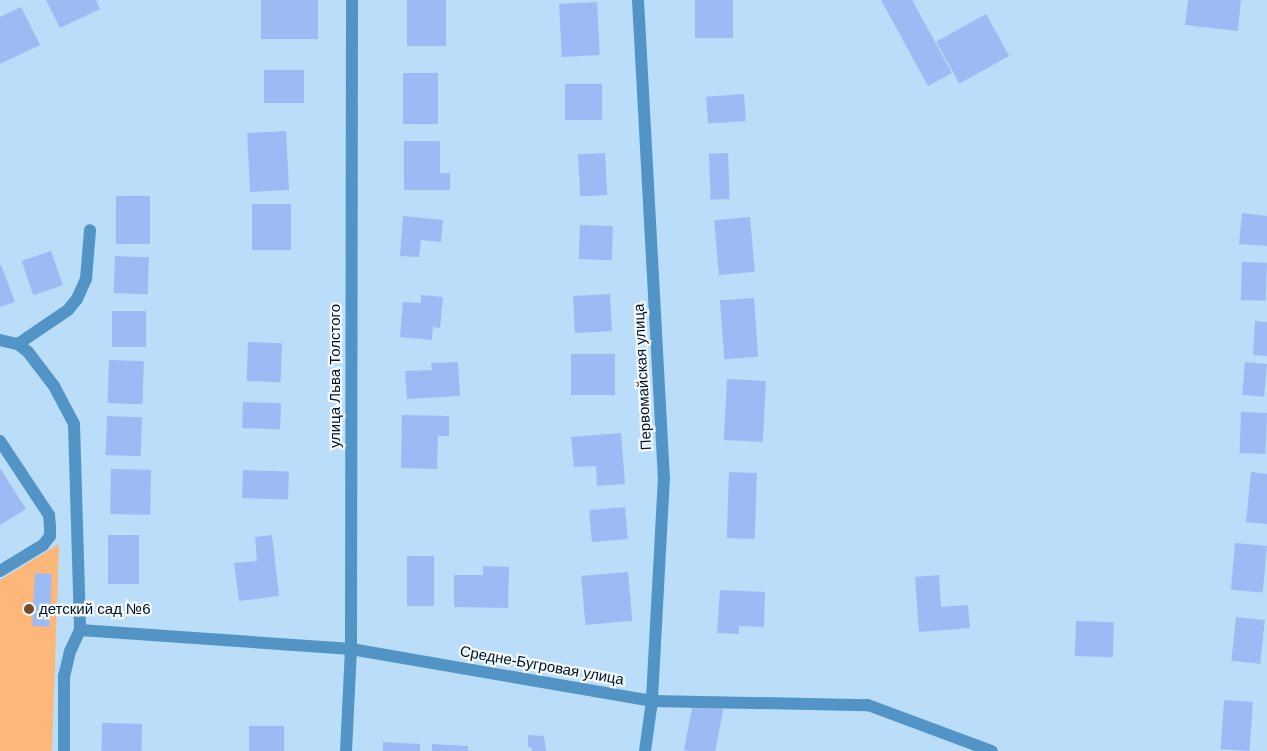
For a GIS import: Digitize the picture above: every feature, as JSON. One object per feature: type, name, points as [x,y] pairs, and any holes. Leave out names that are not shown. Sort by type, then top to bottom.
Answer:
[{"type":"street","name":"улица Льва Толстого","points":[[346,751],[351,649],[352,0]]},
{"type":"street","name":"Первомайская улица","points":[[638,0],[664,477],[652,701],[645,751]]},
{"type":"street","points":[[18,344],[63,314],[77,299],[86,279],[90,230]]},
{"type":"street","points":[[0,340],[18,344],[54,386],[74,424],[80,630],[70,651],[64,676],[64,751]]},
{"type":"street","points":[[0,441],[50,515],[50,536],[43,545],[0,571]]},
{"type":"street","name":"Средне-Бугровая улица","points":[[80,630],[351,649],[652,701],[868,705],[992,751]]},
{"type":"shaded area","name":"детский сад №6","points":[[59,544],[52,751],[0,751],[0,580]]},
{"type":"building","points":[[46,0],[96,0],[100,9],[60,28]]},
{"type":"building","points":[[261,0],[318,0],[318,39],[261,39]]},
{"type":"building","points":[[407,0],[446,0],[446,46],[407,46]]},
{"type":"building","points":[[695,0],[733,0],[733,38],[695,38]]},
{"type":"building","points":[[881,0],[912,0],[952,73],[928,86]]},
{"type":"building","points":[[1188,0],[1241,0],[1238,31],[1185,25]]},
{"type":"building","points":[[597,2],[600,55],[562,57],[559,4]]},
{"type":"building","points":[[21,7],[40,45],[0,64],[0,17]]},
{"type":"building","points":[[986,14],[1009,56],[959,84],[936,42]]},
{"type":"building","points":[[264,70],[304,70],[304,103],[264,103]]},
{"type":"building","points":[[403,73],[438,73],[438,124],[403,124]]},
{"type":"building","points":[[565,84],[602,84],[602,120],[565,120]]},
{"type":"building","points":[[744,94],[746,121],[708,124],[706,97]]},
{"type":"building","points":[[286,131],[289,190],[250,192],[247,133]]},
{"type":"building","points":[[404,141],[440,141],[440,173],[450,173],[450,190],[404,190]]},
{"type":"building","points":[[605,153],[607,195],[580,196],[578,154]]},
{"type":"building","points":[[728,153],[730,199],[711,200],[709,154]]},
{"type":"building","points":[[116,196],[150,196],[150,244],[116,244]]},
{"type":"building","points":[[252,204],[291,204],[291,250],[252,250]]},
{"type":"building","points":[[1242,213],[1267,216],[1267,246],[1239,244]]},
{"type":"building","points":[[403,216],[443,220],[441,242],[421,240],[419,257],[400,256]]},
{"type":"building","points":[[750,217],[755,272],[719,275],[714,220]]},
{"type":"building","points":[[580,225],[613,226],[612,260],[579,259]]},
{"type":"building","points":[[51,251],[63,285],[33,295],[22,261]]},
{"type":"building","points":[[115,256],[149,257],[148,294],[114,293]]},
{"type":"building","points":[[1242,262],[1267,263],[1266,301],[1241,300]]},
{"type":"building","points":[[0,266],[15,302],[0,307]]},
{"type":"building","points":[[610,294],[612,331],[575,333],[573,296]]},
{"type":"building","points":[[421,295],[443,297],[440,328],[433,327],[432,340],[400,337],[403,302],[421,303]]},
{"type":"building","points":[[754,298],[758,357],[724,359],[720,300]]},
{"type":"building","points":[[112,311],[146,311],[146,347],[112,347]]},
{"type":"building","points":[[1255,321],[1267,322],[1267,356],[1253,355]]},
{"type":"building","points":[[248,342],[282,343],[281,382],[247,381]]},
{"type":"building","points":[[571,354],[615,354],[615,395],[571,395]]},
{"type":"building","points":[[109,360],[144,361],[142,404],[107,403]]},
{"type":"building","points":[[458,362],[460,396],[407,399],[405,371],[432,370],[431,363]]},
{"type":"building","points":[[1245,362],[1267,364],[1264,397],[1242,395]]},
{"type":"building","points":[[727,379],[766,381],[763,442],[724,440]]},
{"type":"building","points":[[243,402],[281,403],[280,429],[242,428]]},
{"type":"building","points":[[1241,412],[1267,413],[1266,454],[1240,453]]},
{"type":"building","points":[[402,415],[449,416],[449,436],[438,436],[437,469],[401,468]]},
{"type":"building","points":[[107,416],[142,417],[141,456],[106,455]]},
{"type":"building","points":[[621,433],[625,484],[597,486],[596,466],[574,467],[571,437]]},
{"type":"building","points":[[0,468],[26,509],[0,525]]},
{"type":"building","points":[[111,469],[151,470],[150,515],[110,514]]},
{"type":"building","points":[[243,470],[289,472],[288,500],[242,498]]},
{"type":"building","points":[[729,472],[757,473],[755,539],[727,538]]},
{"type":"building","points":[[1251,472],[1267,474],[1267,524],[1246,522]]},
{"type":"building","points":[[625,507],[628,539],[592,542],[589,510]]},
{"type":"building","points":[[108,535],[139,535],[139,584],[108,584]]},
{"type":"building","points":[[272,535],[279,596],[239,601],[234,563],[257,561],[255,537]]},
{"type":"building","points":[[1235,543],[1267,546],[1263,593],[1231,590]]},
{"type":"building","points":[[407,556],[434,556],[434,606],[407,606]]},
{"type":"building","points":[[483,566],[509,567],[508,608],[454,607],[454,575],[483,575]]},
{"type":"building","points":[[628,572],[632,621],[585,625],[581,576]]},
{"type":"building","points":[[35,573],[52,574],[49,627],[32,626]]},
{"type":"building","points":[[939,575],[941,607],[968,605],[970,628],[919,632],[915,577]]},
{"type":"building","points":[[720,590],[765,592],[764,627],[739,626],[739,634],[717,633]]},
{"type":"building","points":[[1236,617],[1265,620],[1260,664],[1231,661]]},
{"type":"building","points":[[1076,621],[1114,622],[1113,657],[1075,656]]},
{"type":"building","points":[[1224,700],[1253,702],[1250,751],[1221,749]]},
{"type":"building","points":[[693,703],[723,709],[715,751],[684,750]]},
{"type":"building","points":[[102,723],[142,724],[142,751],[102,751]]},
{"type":"building","points":[[249,726],[284,726],[284,751],[249,751]]},
{"type":"building","points":[[528,735],[544,736],[546,751],[532,751],[532,748],[528,747]]},
{"type":"building","points":[[383,742],[420,744],[420,751],[383,751]]},
{"type":"building","points":[[432,744],[468,746],[468,751],[432,751]]},
{"type":"place","name":"детский сад №6","points":[[29,609]]}]
